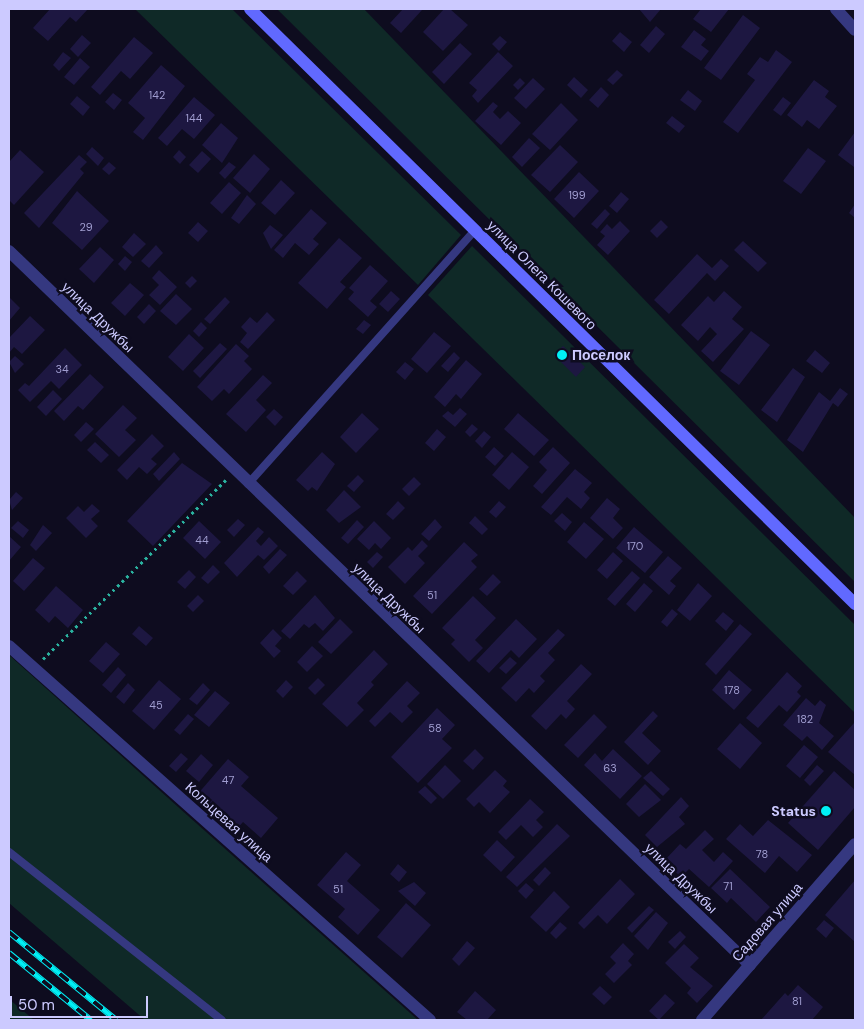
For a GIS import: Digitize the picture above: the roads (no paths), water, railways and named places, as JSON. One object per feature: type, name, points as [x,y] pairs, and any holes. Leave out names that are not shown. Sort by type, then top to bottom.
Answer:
[{"type":"street","name":"улица Олега Кошевого","points":[[250,9],[855,604]]},
{"type":"street","points":[[836,9],[855,30]]},
{"type":"street","name":"улица Дружбы","points":[[9,251],[248,484],[750,965]]},
{"type":"street","name":"Кольцевая улица","points":[[9,646],[430,1020]]},
{"type":"street","name":"Садовая улица","points":[[702,1020],[855,844]]},
{"type":"lane","points":[[248,484],[475,230]]},
{"type":"lane","points":[[9,852],[222,1020]]},
{"type":"railway","points":[[9,932],[116,1020]]},
{"type":"railway","points":[[9,953],[91,1020]]},
{"type":"place","name":"Поселок","points":[[562,355]]},
{"type":"place","name":"Status","points":[[826,811]]}]
